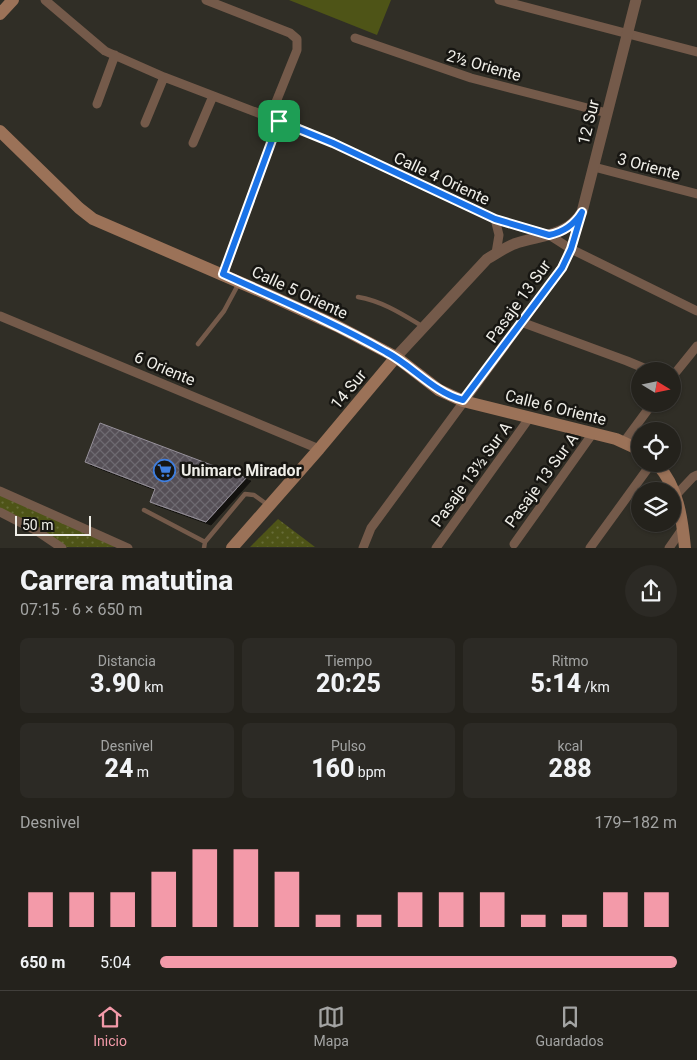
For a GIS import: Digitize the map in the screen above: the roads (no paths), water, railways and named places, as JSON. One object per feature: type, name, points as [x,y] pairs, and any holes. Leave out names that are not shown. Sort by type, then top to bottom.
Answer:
[{"type":"main road","points":[[0,14],[13,0]]},
{"type":"main road","name":"Calle 5 Oriente","points":[[0,132],[85,213],[102,223],[223,274],[336,326],[396,357],[439,390],[463,400]]},
{"type":"main road","name":"14 Sur","points":[[232,548],[396,357]]},
{"type":"main road","name":"Calle 6 Oriente","points":[[463,400],[593,433],[631,446]]},
{"type":"main road","points":[[681,519],[685,548]]},
{"type":"street","name":"Calle 4 Oriente","points":[[46,0],[105,51],[164,77],[333,143],[495,219],[549,235],[571,249],[697,311]]},
{"type":"street","points":[[206,0],[290,33],[297,39],[297,50],[223,274]]},
{"type":"street","points":[[499,0],[697,52]]},
{"type":"street","name":"12 Sur","points":[[582,212],[636,0]]},
{"type":"street","name":"2½ Oriente","points":[[355,38],[470,78],[607,113]]},
{"type":"street","points":[[97,104],[115,55]]},
{"type":"street","points":[[145,123],[164,77]]},
{"type":"street","points":[[193,143],[212,96]]},
{"type":"street","name":"3 Oriente","points":[[594,167],[697,194]]},
{"type":"street","points":[[549,235],[570,226],[582,212]]},
{"type":"street","name":"Pasaje 13 Sur","points":[[362,548],[371,528],[463,400],[562,268],[571,249],[582,212]]},
{"type":"street","points":[[495,219],[500,235],[496,254]]},
{"type":"street","name":"14 Sur","points":[[396,357],[487,259],[514,244],[549,235]]},
{"type":"street","name":"6 Oriente","points":[[0,316],[319,448]]},
{"type":"street","points":[[521,322],[631,363]]},
{"type":"street","points":[[681,366],[697,346]]},
{"type":"street","points":[[624,442],[646,412]]},
{"type":"street","name":"Pasaje 13½ Sur A","points":[[436,548],[530,417]]},
{"type":"street","name":"Pasaje 13 Sur A","points":[[514,544],[593,433]]},
{"type":"street","points":[[590,548],[645,472]]},
{"type":"street","points":[[681,489],[693,476],[697,475]]},
{"type":"street","points":[[0,490],[128,548]]},
{"type":"street","points":[[0,512],[37,531],[62,548]]},
{"type":"street","points":[[669,548],[683,528]]},
{"type":"lane","points":[[198,344],[224,311],[239,282]]},
{"type":"lane","points":[[358,297],[373,299],[386,305],[423,327]]},
{"type":"lane","points":[[144,510],[205,545],[245,494],[254,495],[269,506]]},
{"type":"place","name":"Unimarc Mirador","points":[[165,470]]}]
